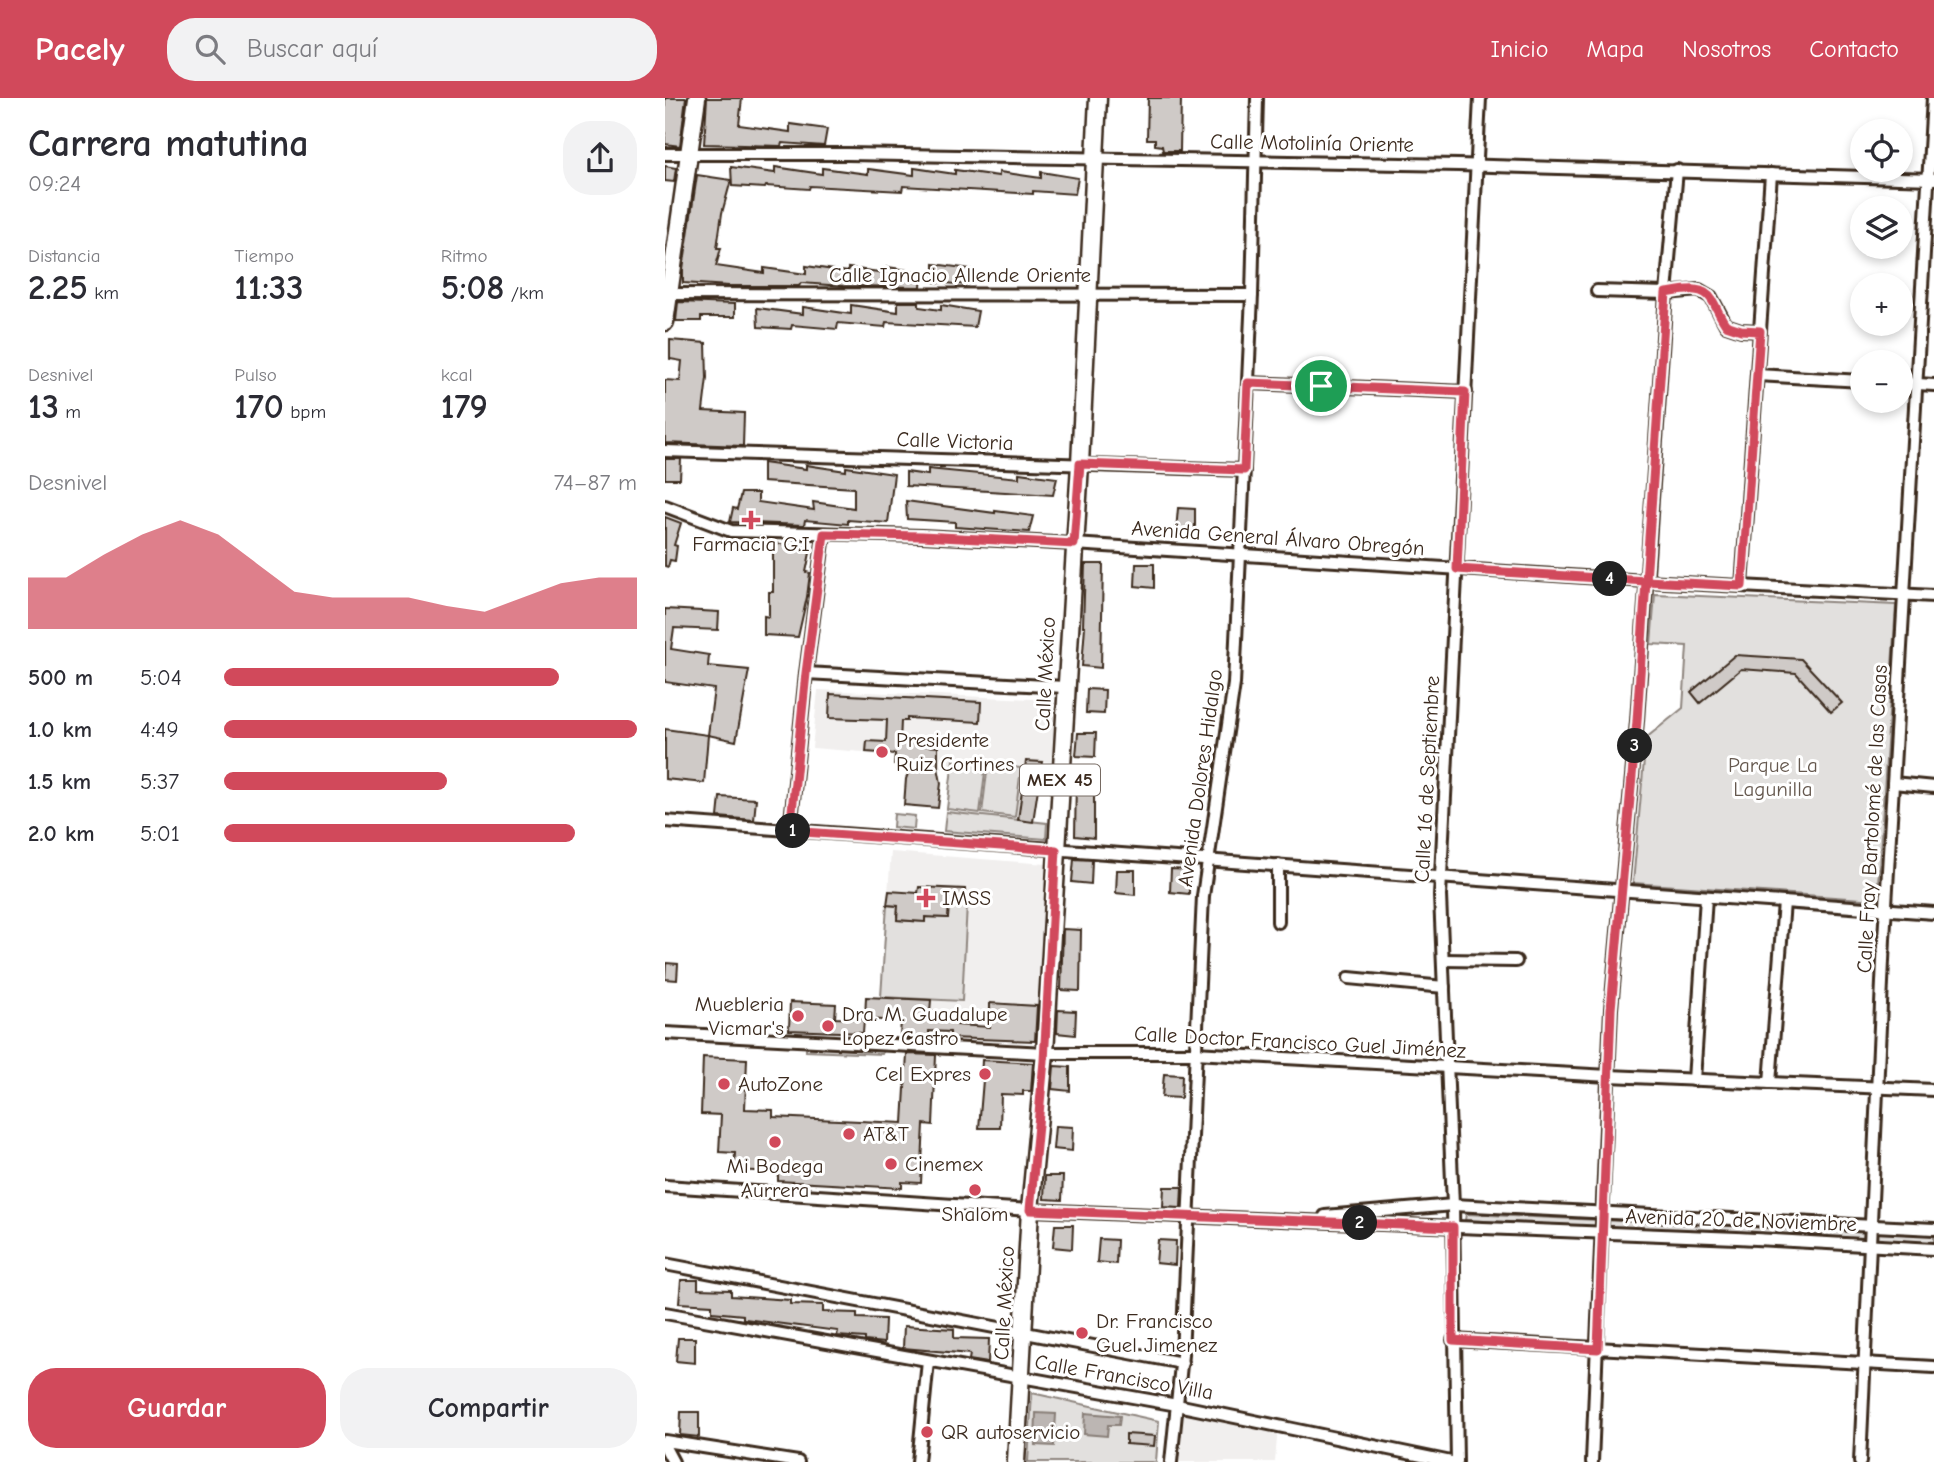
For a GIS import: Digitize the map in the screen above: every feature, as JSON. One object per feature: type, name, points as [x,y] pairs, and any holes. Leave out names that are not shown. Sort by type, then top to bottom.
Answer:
[{"type":"main road","points":[[665,321],[697,98]]},
{"type":"main road","name":"Calle México","points":[[1016,1462],[1030,1210],[1045,1053],[1080,464],[1098,98]]},
{"type":"street","name":"Avenida Dolores Hidalgo","points":[[1171,1462],[1182,1363],[1200,925],[1234,684],[1252,295],[1257,98]]},
{"type":"street","name":"Calle 16 de Septiembre","points":[[1457,1462],[1453,1340],[1453,1205],[1440,877],[1481,98]]},
{"type":"street","name":"Calle Fray Bartolomé de las Casas","points":[[1860,1462],[1886,910],[1932,179],[1933,98]]},
{"type":"street","name":"Calle Motolinía Oriente","points":[[665,154],[1477,165],[1932,179]]},
{"type":"street","points":[[1592,1462],[1611,1009],[1677,170]]},
{"type":"street","points":[[1742,586],[1772,174]]},
{"type":"street","points":[[1597,292],[1703,291],[1711,297],[1726,325],[1741,330],[1760,331]]},
{"type":"street","name":"Calle Ignacio Allende Oriente","points":[[667,294],[1252,295]]},
{"type":"street","points":[[1758,375],[1850,380]]},
{"type":"street","points":[[1248,383],[1465,392]]},
{"type":"street","points":[[1913,384],[1934,385]]},
{"type":"street","name":"Calle Victoria","points":[[665,451],[1244,470]]},
{"type":"street","name":"Avenida General Álvaro Obregón","points":[[665,506],[731,531],[922,536],[1074,544],[1646,581],[1934,596]]},
{"type":"street","points":[[790,831],[824,534]]},
{"type":"street","points":[[806,673],[1065,687]]},
{"type":"street","points":[[1893,783],[1934,787]]},
{"type":"street","points":[[665,821],[1934,913]]},
{"type":"street","points":[[1278,865],[1278,922]]},
{"type":"street","points":[[1694,1080],[1706,897]]},
{"type":"street","points":[[1770,1083],[1784,902]]},
{"type":"street","points":[[1443,960],[1516,961]]},
{"type":"street","points":[[1349,978],[1444,987]]},
{"type":"street","name":"Calle Doctor Francisco Guel Jiménez","points":[[665,1033],[1045,1053],[1195,1054],[1934,1090]]},
{"type":"street","points":[[665,1186],[1030,1210],[1279,1220]]},
{"type":"street","name":"Avenida 20 de Noviembre","points":[[1279,1220],[1453,1205],[1934,1229]]},
{"type":"street","points":[[1737,1219],[1737,1238]]},
{"type":"street","name":"Avenida 20 de Noviembre","points":[[1279,1220],[1737,1238],[1934,1249]]},
{"type":"street","points":[[665,1264],[1182,1363]]},
{"type":"street","name":"Calle Francisco Villa","points":[[665,1314],[1177,1405],[1451,1462]]},
{"type":"street","points":[[1453,1340],[1934,1367]]},
{"type":"street","points":[[918,1462],[928,1361]]},
{"type":"street","points":[[665,1441],[798,1462]]},
{"type":"street","points":[[665,1447],[673,1462]]},
{"type":"shaded area","points":[[818,690],[1056,700],[1051,763],[1026,761],[1018,820],[1047,823],[1046,839],[944,831],[951,769],[938,767],[915,756],[812,748]]},
{"type":"shaded area","points":[[891,852],[1046,864],[1037,1006],[990,1003],[989,1040],[929,1036],[931,1000],[962,1001],[884,948]]},
{"type":"shaded area","points":[[1177,1405],[1278,1426],[1275,1462],[1171,1462]]},
{"type":"shaded area","points":[[1036,1413],[1056,1414],[1054,1446],[1035,1445]]},
{"type":"shaded area","points":[[1085,1413],[1120,1416],[1119,1425],[1108,1425],[1107,1436],[1084,1434]]},
{"type":"green space","name":"Parque La Lagunilla","points":[[1655,594],[1896,605],[1877,900],[1633,883],[1646,738],[1683,708],[1687,646],[1651,644]]},
{"type":"green space","points":[[953,760],[986,764],[980,813],[947,809]]},
{"type":"green space","points":[[988,764],[1021,768],[1015,817],[982,813]]},
{"type":"green space","points":[[946,812],[1047,823],[1046,839],[944,831]]},
{"type":"green space","points":[[894,814],[915,816],[914,829],[893,827]]},
{"type":"green space","points":[[949,902],[967,904],[962,1001],[881,997],[887,905],[898,906],[897,920],[924,922],[925,917],[948,918]]},
{"type":"green space","points":[[806,1047],[883,1051],[882,1054],[806,1051]]},
{"type":"green space","points":[[1466,1214],[1934,1235],[1934,1243],[1465,1220]]},
{"type":"green space","points":[[1032,1393],[1159,1421],[1156,1462],[1028,1462]]},
{"type":"building","points":[[665,98],[686,98],[680,146],[665,144]]},
{"type":"building","points":[[707,98],[742,98],[739,125],[790,132],[790,124],[827,129],[824,146],[782,143],[781,146],[704,144]]},
{"type":"building","points":[[1148,98],[1181,98],[1180,151],[1163,151],[1162,146],[1155,145],[1155,139],[1147,139]]},
{"type":"building","points":[[665,166],[676,168],[674,182],[665,181]]},
{"type":"building","points":[[731,167],[775,173],[775,167],[822,174],[822,168],[868,174],[868,169],[914,175],[914,168],[955,174],[955,170],[999,176],[999,172],[1041,178],[1041,172],[1078,178],[1075,194],[903,186],[902,191],[810,186],[809,189],[765,188],[732,186]]},
{"type":"building","points":[[697,175],[731,180],[722,213],[717,248],[721,248],[716,266],[764,273],[764,268],[806,274],[806,266],[848,272],[848,268],[887,273],[887,267],[922,272],[921,287],[801,283],[799,286],[729,286],[683,283]]},
{"type":"building","points":[[934,264],[971,269],[968,285],[934,282]]},
{"type":"building","points":[[678,302],[735,304],[735,317],[701,317],[701,321],[676,321]]},
{"type":"building","points":[[898,302],[919,302],[919,307],[941,310],[941,305],[978,311],[975,327],[886,322],[885,327],[838,323],[837,329],[792,325],[791,329],[758,327],[757,308],[803,314],[803,307],[851,314],[851,305],[898,312]]},
{"type":"building","points":[[670,340],[706,343],[707,378],[703,411],[744,413],[743,446],[665,443],[665,380],[680,381],[682,361],[670,359]]},
{"type":"building","points":[[665,459],[681,459],[680,479],[665,479]]},
{"type":"building","points":[[763,463],[806,469],[806,465],[846,471],[846,467],[894,474],[888,523],[848,520],[848,524],[805,520],[804,525],[730,522],[733,508],[737,509],[741,493],[758,493],[758,502],[814,510],[813,502],[854,508],[854,488],[763,482]]},
{"type":"building","points":[[928,469],[1019,478],[1019,473],[1057,478],[1053,495],[906,486],[906,472],[928,475]]},
{"type":"building","points":[[906,501],[1033,516],[1029,532],[955,527],[955,522],[907,519]]},
{"type":"building","points":[[1178,508],[1195,509],[1195,533],[1176,531]]},
{"type":"building","points":[[665,517],[681,523],[674,545],[677,546],[675,561],[670,560],[668,567],[665,566]]},
{"type":"building","points":[[773,543],[811,548],[806,572],[810,573],[807,597],[798,637],[764,635],[764,616],[769,617],[769,592],[773,592]]},
{"type":"building","points":[[1085,564],[1103,564],[1101,668],[1082,666]]},
{"type":"building","points":[[1136,564],[1154,564],[1154,588],[1135,586]]},
{"type":"building","points":[[665,609],[719,612],[718,630],[674,628],[671,649],[709,655],[708,666],[749,670],[736,741],[708,735],[714,689],[665,682]]},
{"type":"building","points":[[1735,655],[1801,659],[1842,703],[1831,712],[1796,673],[1741,669],[1700,703],[1691,692]]},
{"type":"building","points":[[1087,689],[1105,690],[1104,714],[1086,713]]},
{"type":"building","points":[[830,694],[981,702],[980,722],[907,718],[907,721],[901,721],[900,743],[938,747],[941,783],[938,808],[904,805],[906,779],[911,766],[894,764],[895,754],[866,752],[867,741],[886,742],[887,720],[829,718]]},
{"type":"building","points":[[665,729],[708,735],[704,783],[665,779]]},
{"type":"building","points":[[1078,733],[1096,733],[1095,757],[1076,756]]},
{"type":"building","points":[[1026,761],[1042,762],[1033,822],[1018,820]]},
{"type":"building","points":[[1076,781],[1094,782],[1094,838],[1075,836]]},
{"type":"building","points":[[720,797],[756,799],[754,820],[718,817]]},
{"type":"building","points":[[1074,859],[1092,860],[1091,884],[1072,882]]},
{"type":"building","points":[[1171,869],[1189,870],[1189,894],[1170,892]]},
{"type":"building","points":[[1117,870],[1135,870],[1135,895],[1116,893]]},
{"type":"building","name":"IMSS","points":[[919,887],[965,889],[965,903],[949,902],[948,918],[925,917],[925,922],[897,920],[898,906],[887,905],[889,891],[918,893]]},
{"type":"building","points":[[1063,929],[1081,930],[1080,991],[1061,990]]},
{"type":"building","points":[[666,963],[678,964],[677,980],[665,979]]},
{"type":"building","points":[[866,997],[931,1000],[930,1012],[957,1014],[957,1025],[990,1027],[990,1003],[1037,1006],[1035,1041],[950,1038],[950,1032],[929,1031],[929,1039],[907,1038],[900,1035],[901,1021],[865,1019]]},
{"type":"building","points":[[790,1002],[836,1004],[835,1018],[864,1019],[863,1033],[789,1030]]},
{"type":"building","points":[[1058,1010],[1076,1011],[1075,1035],[1057,1033]]},
{"type":"building","points":[[907,1054],[936,1055],[933,1125],[924,1124],[921,1183],[902,1182],[902,1188],[778,1181],[778,1172],[734,1170],[735,1153],[719,1152],[721,1115],[701,1114],[703,1057],[747,1059],[745,1109],[773,1110],[773,1117],[903,1123]]},
{"type":"building","points":[[982,1060],[1033,1063],[1031,1091],[1023,1091],[1023,1095],[1001,1094],[1000,1128],[979,1128]]},
{"type":"building","points":[[1054,1066],[1070,1067],[1070,1091],[1052,1089]]},
{"type":"building","points":[[1164,1074],[1182,1075],[1181,1098],[1162,1097]]},
{"type":"building","points":[[1055,1126],[1073,1127],[1072,1151],[1053,1149]]},
{"type":"building","points":[[1045,1176],[1063,1176],[1062,1200],[1044,1199]]},
{"type":"building","points":[[1164,1187],[1182,1187],[1181,1208],[1163,1207]]},
{"type":"building","points":[[1055,1225],[1073,1225],[1072,1249],[1053,1247]]},
{"type":"building","points":[[1099,1239],[1117,1240],[1116,1264],[1097,1262]]},
{"type":"building","points":[[1158,1240],[1176,1241],[1175,1265],[1156,1263]]},
{"type":"building","points":[[681,1280],[698,1280],[698,1289],[731,1290],[731,1296],[790,1300],[790,1304],[823,1305],[823,1312],[857,1313],[857,1318],[885,1319],[884,1343],[865,1341],[865,1338],[837,1336],[838,1331],[743,1319],[743,1315],[712,1312],[712,1305],[679,1303]]},
{"type":"building","points":[[904,1326],[954,1329],[954,1338],[989,1339],[988,1363],[969,1360],[970,1354],[903,1348]]},
{"type":"building","points":[[678,1338],[695,1338],[695,1363],[676,1361]]},
{"type":"building","points":[[681,1412],[699,1412],[699,1437],[680,1435]]},
{"type":"building","points":[[1126,1434],[1155,1436],[1154,1446],[1126,1444]]},
{"type":"place","name":"Farmacia G.I","points":[[751,520]]},
{"type":"place","name":"Presidente Ruiz Cortines","points":[[882,752]]},
{"type":"place","name":"IMSS","points":[[926,898]]},
{"type":"place","name":"Muebleria Vicmar's","points":[[798,1016]]},
{"type":"place","name":"Dra. M. Guadalupe Lopez Castro","points":[[828,1026]]},
{"type":"place","name":"Cel Expres","points":[[985,1074]]},
{"type":"place","name":"AutoZone","points":[[724,1084]]},
{"type":"place","name":"AT&T","points":[[849,1134]]},
{"type":"place","name":"Mi Bodega Aurrera","points":[[775,1142]]},
{"type":"place","name":"Cinemex","points":[[891,1164]]},
{"type":"place","name":"Shalom","points":[[975,1190]]},
{"type":"place","name":"Dr. Francisco Guel Jimenez","points":[[1082,1333]]},
{"type":"place","name":"QR autoservicio","points":[[927,1432]]},
{"type":"route","points":[[1321,386],[1248,383],[1244,470],[1080,464],[1074,544],[824,534],[790,831],[1056,850],[1044,1061],[1030,1210],[1453,1227],[1453,1340],[1598,1349],[1611,1009],[1637,721],[1646,581],[1742,586],[1760,331],[1741,330],[1726,325],[1711,297],[1703,291],[1666,293],[1646,581],[1457,569],[1465,392],[1321,386]]}]
